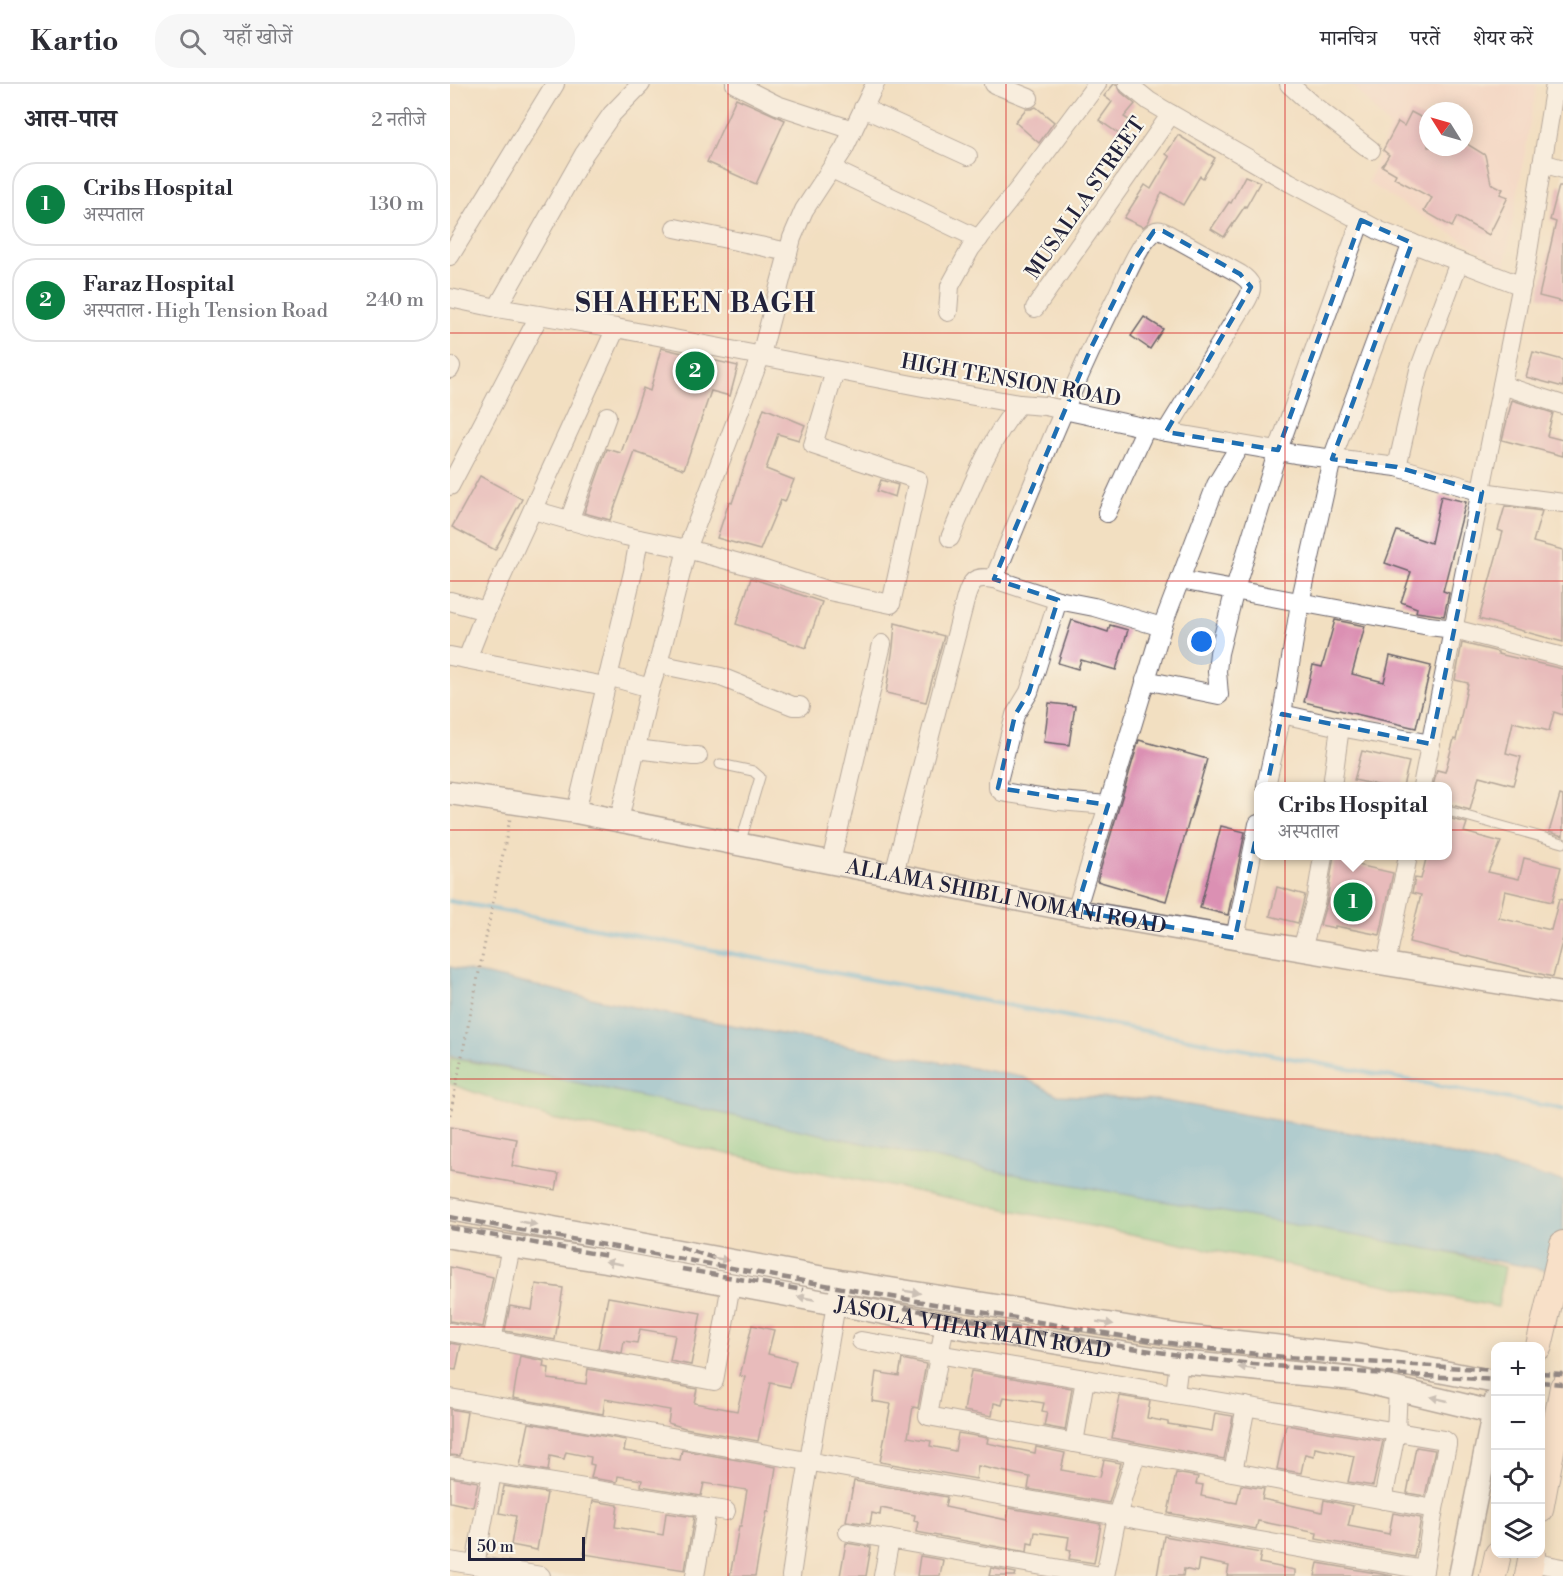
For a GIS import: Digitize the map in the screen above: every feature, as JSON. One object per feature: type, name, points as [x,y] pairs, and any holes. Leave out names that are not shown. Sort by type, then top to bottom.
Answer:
[{"type":"main road","points":[[1540,1342],[1563,1244]]},
{"type":"main road","points":[[1542,1504],[1552,1467],[1563,1387]]},
{"type":"main road","points":[[1493,1576],[1496,1558]]},
{"type":"street","points":[[450,256],[555,84]]},
{"type":"street","points":[[497,308],[584,154],[612,114],[641,84]]},
{"type":"street","points":[[735,84],[777,105],[853,130]]},
{"type":"street","points":[[619,820],[650,688],[687,549],[761,356],[792,238],[804,210],[844,149],[875,84]]},
{"type":"street","points":[[994,84],[1029,98]]},
{"type":"street","points":[[948,312],[950,286],[971,248],[1097,84]]},
{"type":"street","points":[[1128,84],[1149,101],[1171,114],[1380,231],[1522,286]]},
{"type":"street","points":[[1289,84],[1371,150]]},
{"type":"street","points":[[1423,782],[1522,286],[1555,84]]},
{"type":"street","points":[[863,108],[968,156]]},
{"type":"street","name":"MUSALLA STREET","points":[[1035,308],[1171,114]]},
{"type":"street","points":[[1542,164],[1563,169]]},
{"type":"street","points":[[832,169],[979,239]]},
{"type":"street","points":[[1145,680],[1219,695],[1217,671],[1219,653],[1234,589],[1278,450],[1361,220]]},
{"type":"street","points":[[675,228],[788,252]]},
{"type":"street","points":[[994,579],[1091,348],[1135,259],[1150,236],[1158,230],[1240,274],[1251,287],[1251,292],[1166,432]]},
{"type":"street","points":[[1267,782],[1282,714],[1300,603],[1332,459],[1412,243]]},
{"type":"street","points":[[1397,467],[1419,370],[1459,262]]},
{"type":"street","name":"HIGH TENSION ROAD","points":[[450,298],[835,371],[1019,404],[1045,406],[1166,432],[1332,459],[1397,467],[1482,492],[1563,503]]},
{"type":"street","points":[[450,486],[539,315]]},
{"type":"street","points":[[616,328],[486,611],[459,658],[650,688]]},
{"type":"street","points":[[533,510],[765,570],[829,591],[891,604],[918,480],[813,445],[835,371]]},
{"type":"street","points":[[1502,385],[1563,405]]},
{"type":"street","points":[[950,538],[976,476],[1001,427],[1019,404]]},
{"type":"street","points":[[569,520],[607,416]]},
{"type":"street","points":[[1107,513],[1146,428]]},
{"type":"street","points":[[1076,911],[1162,627],[1216,485],[1240,445]]},
{"type":"street","points":[[576,812],[639,539]]},
{"type":"street","points":[[894,874],[966,597],[974,580],[984,577],[994,579],[1058,600],[1094,607],[1162,627]]},
{"type":"street","points":[[1180,580],[1454,629],[1563,657]]},
{"type":"street","points":[[1058,600],[1029,693],[1015,715],[998,788],[1002,792],[1050,800],[1108,805]]},
{"type":"street","points":[[450,601],[486,611]]},
{"type":"street","points":[[831,862],[882,644]]},
{"type":"street","points":[[658,664],[721,677],[793,706],[800,706]]},
{"type":"street","points":[[1282,714],[1431,744]]},
{"type":"street","points":[[1333,782],[1340,727]]},
{"type":"street","points":[[636,749],[698,756]]},
{"type":"street","name":"ALLAMA SHIBLI NOMANI ROAD","points":[[450,793],[619,820],[1076,911],[1563,993]]},
{"type":"street","points":[[1234,938],[1254,843]]},
{"type":"street","points":[[1302,950],[1316,899],[1322,860]]},
{"type":"street","points":[[1386,964],[1407,860]]},
{"type":"street","name":"JASOLA VIHAR MAIN ROAD","points":[[450,1209],[840,1281],[1182,1336],[1355,1355],[1491,1381]]},
{"type":"street","points":[[482,1243],[486,1215]]},
{"type":"street","name":"JASOLA VIHAR MAIN ROAD","points":[[450,1237],[606,1261],[945,1324],[1179,1362],[1354,1379],[1491,1407]]},
{"type":"street","points":[[492,1340],[511,1247]]},
{"type":"street","points":[[791,1576],[840,1281]]},
{"type":"street","points":[[450,1332],[714,1381],[731,1284]]},
{"type":"street","points":[[945,1324],[928,1416],[1434,1509]]},
{"type":"street","points":[[450,1398],[1117,1516],[1424,1573],[1447,1442],[861,1341]]},
{"type":"street","points":[[1174,1394],[1179,1362]]},
{"type":"street","points":[[1074,1443],[1084,1379]]},
{"type":"street","points":[[1383,1500],[1396,1432],[1398,1389]]},
{"type":"street","points":[[1233,1472],[1246,1406]]},
{"type":"street","points":[[1460,1576],[1491,1427]]},
{"type":"street","points":[[1105,1576],[1117,1516],[1136,1454]]},
{"type":"street","points":[[450,1466],[726,1511]]},
{"type":"street","points":[[476,1565],[492,1473]]},
{"type":"street","points":[[695,1576],[707,1508]]},
{"type":"street","points":[[848,1532],[1101,1576]]},
{"type":"street","points":[[883,1576],[890,1539]]},
{"type":"street","points":[[450,1561],[541,1576]]},
{"type":"street","points":[[1530,1564],[1563,1568]]},
{"type":"lane","points":[[720,764],[753,771],[760,777],[740,844]]},
{"type":"lane","points":[[1452,812],[1563,843]]},
{"type":"path","points":[[450,1114],[514,803]]},
{"type":"highlighted area","points":[[1361,220],[1412,243],[1332,459],[1397,467],[1482,492],[1431,744],[1282,714],[1235,938],[1076,911],[1108,805],[998,788],[1015,715],[1029,692],[1058,600],[994,579],[1091,348],[1135,259],[1154,231],[1163,231],[1240,274],[1251,287],[1166,432],[1278,450]]},
{"type":"shaded area","points":[[1351,84],[1537,84],[1505,266],[1368,183],[1390,127]]},
{"type":"green space","points":[[450,1058],[699,1105],[1053,1154],[1505,1267],[1498,1307],[552,1119],[450,1084]]},
{"type":"water","points":[[450,967],[647,1010],[1023,1077],[1058,1095],[1159,1100],[1380,1138],[1563,1181],[1563,1273],[991,1170],[450,1056]]},
{"type":"building","points":[[1114,84],[1117,84],[1121,92],[1135,104],[1124,117],[1132,122],[1122,136],[1099,120],[1112,102],[1104,96]]},
{"type":"building","points":[[736,98],[785,120],[756,184],[707,162]]},
{"type":"building","points":[[1036,107],[1054,122],[1039,143],[1015,122],[1026,109]]},
{"type":"building","points":[[1411,112],[1419,116],[1419,156],[1473,156],[1473,148],[1485,155],[1491,183],[1503,189],[1500,194],[1508,197],[1489,235],[1457,217],[1452,227],[1424,211],[1432,198],[1394,178],[1396,174],[1382,166],[1389,155],[1383,150],[1398,122],[1404,126]]},
{"type":"building","points":[[1178,135],[1215,158],[1203,178],[1200,176],[1183,205],[1162,192],[1148,223],[1143,227],[1124,218],[1145,185],[1151,189],[1170,157],[1166,154]]},
{"type":"building","points":[[1245,176],[1260,182],[1246,207],[1224,237],[1211,229],[1229,202],[1231,203]]},
{"type":"building","points":[[1559,186],[1563,186],[1563,302],[1539,296],[1556,222],[1550,220]]},
{"type":"building","points":[[1144,317],[1163,329],[1150,349],[1131,336]]},
{"type":"building","points":[[661,348],[738,366],[730,396],[711,391],[684,469],[635,452],[610,520],[584,513],[607,449],[621,453],[643,388],[650,391]]},
{"type":"building","points":[[1533,352],[1563,360],[1563,387],[1526,377]]},
{"type":"building","points":[[1512,400],[1553,413],[1547,436],[1563,440],[1563,456],[1502,440]]},
{"type":"building","points":[[764,408],[805,425],[799,440],[778,434],[766,469],[794,480],[785,502],[781,500],[760,550],[717,538],[729,502],[732,503]]},
{"type":"building","points":[[480,476],[522,499],[495,550],[452,527]]},
{"type":"building","points":[[881,480],[898,485],[895,497],[877,491]]},
{"type":"building","points":[[1441,496],[1466,502],[1443,591],[1449,593],[1444,616],[1416,612],[1417,608],[1401,602],[1411,572],[1385,563],[1397,531],[1431,543]]},
{"type":"building","points":[[1505,506],[1542,511],[1533,542],[1563,550],[1563,642],[1479,619],[1503,532],[1498,530]]},
{"type":"building","points":[[751,578],[822,602],[806,648],[736,624]]},
{"type":"building","points":[[1072,620],[1108,632],[1110,625],[1128,630],[1116,670],[1081,660],[1078,669],[1058,663]]},
{"type":"building","points":[[1335,620],[1365,626],[1352,674],[1384,682],[1390,656],[1431,666],[1416,728],[1304,702],[1313,665],[1322,667]]},
{"type":"building","points":[[895,623],[944,636],[926,702],[886,693]]},
{"type":"building","points":[[1462,643],[1563,669],[1563,715],[1554,712],[1549,731],[1513,722],[1506,753],[1521,757],[1513,785],[1479,776],[1470,810],[1452,805],[1452,782],[1434,782],[1437,770],[1445,772],[1454,739],[1456,740],[1468,683],[1455,680]]},
{"type":"building","points":[[1049,703],[1075,706],[1069,745],[1044,742]]},
{"type":"building","points":[[1139,740],[1207,759],[1166,901],[1097,881]]},
{"type":"building","points":[[1362,751],[1409,762],[1404,782],[1354,780]]},
{"type":"building","points":[[1560,795],[1563,796],[1563,836],[1549,832]]},
{"type":"building","points":[[1452,819],[1467,823],[1464,832],[1501,842],[1488,872],[1519,879],[1524,858],[1561,867],[1552,902],[1505,891],[1499,918],[1551,930],[1559,899],[1563,900],[1563,938],[1553,977],[1409,942],[1421,895],[1412,893],[1415,878],[1421,879],[1426,860],[1452,860]]},
{"type":"building","points":[[1221,826],[1245,832],[1228,915],[1200,908]]},
{"type":"building","points":[[1333,860],[1349,860],[1349,863],[1393,873],[1380,935],[1320,925],[1327,901]]},
{"type":"building","points":[[1277,887],[1305,895],[1298,923],[1270,916]]},
{"type":"building","points":[[450,1127],[517,1139],[512,1166],[559,1174],[556,1190],[450,1171]]},
{"type":"building","points":[[450,1267],[493,1277],[483,1327],[450,1321]]},
{"type":"building","points":[[536,1284],[563,1288],[555,1340],[505,1331],[510,1306],[532,1310]]},
{"type":"building","points":[[608,1297],[701,1313],[691,1365],[670,1361],[675,1335],[640,1329],[637,1343],[624,1341],[622,1353],[598,1348]]},
{"type":"building","points":[[752,1325],[774,1330],[768,1354],[796,1361],[790,1387],[770,1383],[758,1441],[668,1423],[670,1410],[605,1399],[603,1414],[513,1398],[520,1356],[544,1361],[543,1367],[549,1368],[548,1379],[586,1384],[588,1369],[697,1389],[694,1403],[737,1411],[745,1377],[740,1376]]},
{"type":"building","points":[[450,1343],[461,1345],[456,1370],[450,1369]]},
{"type":"building","points":[[902,1359],[926,1364],[918,1408],[913,1407],[908,1437],[931,1441],[930,1446],[955,1451],[958,1433],[988,1438],[987,1443],[1035,1453],[1036,1447],[1065,1453],[1061,1470],[1100,1477],[1104,1460],[1121,1463],[1109,1503],[1028,1489],[1030,1477],[978,1466],[976,1479],[880,1462],[891,1404],[872,1401],[876,1372],[899,1376]]},
{"type":"building","points":[[971,1371],[1072,1388],[1065,1430],[1044,1426],[1047,1412],[1042,1411],[1044,1403],[1004,1397],[1002,1405],[994,1403],[992,1416],[964,1411]]},
{"type":"building","points":[[1120,1396],[1150,1401],[1147,1418],[1168,1422],[1168,1424],[1212,1431],[1215,1413],[1233,1416],[1224,1459],[1112,1438]]},
{"type":"building","points":[[450,1409],[467,1412],[460,1456],[450,1455]]},
{"type":"building","points":[[529,1423],[626,1440],[624,1451],[680,1460],[682,1450],[776,1467],[755,1576],[730,1576],[747,1490],[704,1483],[701,1496],[641,1486],[642,1480],[618,1476],[617,1482],[591,1478],[594,1465],[590,1464],[591,1457],[566,1452],[564,1459],[550,1456],[548,1471],[520,1466]]},
{"type":"building","points":[[1286,1425],[1383,1441],[1373,1486],[1348,1482],[1354,1456],[1315,1448],[1314,1456],[1305,1454],[1301,1473],[1277,1469]]},
{"type":"building","points":[[1416,1447],[1435,1450],[1425,1496],[1407,1493]]},
{"type":"building","points":[[1176,1473],[1198,1477],[1196,1484],[1203,1485],[1201,1496],[1237,1503],[1241,1485],[1264,1489],[1262,1499],[1322,1512],[1324,1500],[1353,1506],[1348,1526],[1389,1534],[1393,1513],[1421,1518],[1414,1557],[1316,1539],[1317,1533],[1258,1521],[1256,1529],[1168,1513]]},
{"type":"building","points":[[450,1477],[478,1482],[473,1507],[450,1502]]},
{"type":"building","points":[[854,1481],[947,1497],[945,1507],[1007,1520],[1009,1508],[1101,1524],[1094,1563],[1069,1559],[1071,1550],[1067,1549],[1069,1537],[1035,1532],[1033,1544],[1028,1543],[1027,1552],[916,1532],[918,1522],[914,1521],[915,1515],[881,1508],[880,1515],[872,1513],[870,1524],[846,1521]]},
{"type":"building","points":[[504,1486],[547,1493],[537,1550],[511,1545],[516,1516],[499,1513]]},
{"type":"building","points":[[593,1501],[618,1505],[615,1527],[663,1535],[666,1513],[694,1517],[685,1570],[584,1554]]},
{"type":"building","points":[[1164,1536],[1261,1553],[1259,1563],[1295,1570],[1295,1576],[1227,1576],[1229,1566],[1199,1560],[1197,1572],[1184,1569],[1183,1576],[1157,1576]]},
{"type":"building","points":[[846,1543],[871,1547],[866,1576],[840,1576]]},
{"type":"building","points":[[920,1556],[943,1560],[940,1576],[917,1576]]},
{"type":"building","points":[[1318,1563],[1393,1576],[1315,1576]]},
{"type":"building","points":[[991,1568],[1016,1573],[1015,1576],[989,1576]]},
{"type":"waterway","points":[[450,901],[1563,1109]]},
{"type":"railway","points":[[450,1217],[1128,1337],[1284,1357],[1491,1370]]},
{"type":"railway","points":[[450,1228],[608,1256]]},
{"type":"railway","points":[[680,1247],[714,1258]]},
{"type":"railway","points":[[682,1269],[803,1290]]},
{"type":"railway","points":[[904,1308],[1094,1342],[1209,1359],[1316,1369],[1491,1380]]},
{"type":"railway","points":[[1545,1373],[1563,1374]]},
{"type":"railway","points":[[1545,1382],[1563,1384]]},
{"type":"place","name":"Faraz Hospital","points":[[695,371]]},
{"type":"place","name":"Cribs Hospital","points":[[1353,902]]},
{"type":"district","name":"SHAHEEN BAGH","points":[[696,303]]}]
